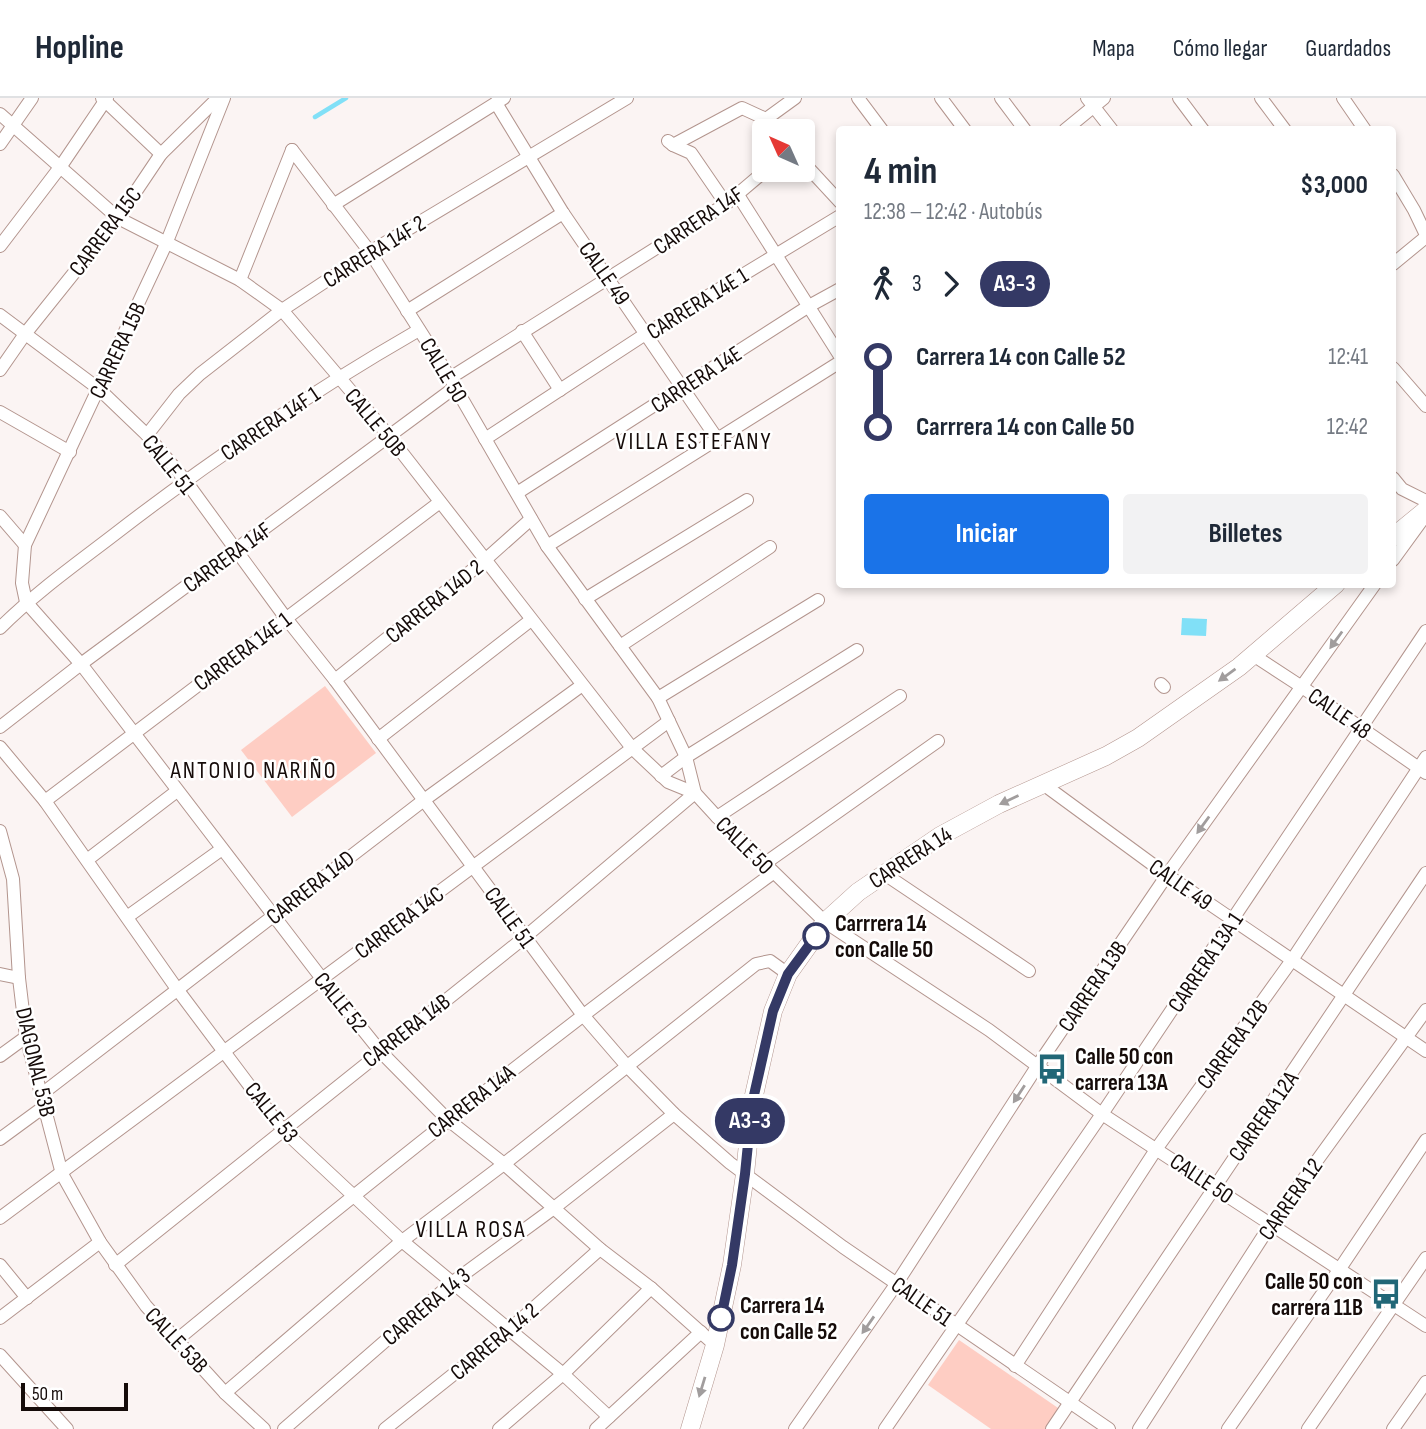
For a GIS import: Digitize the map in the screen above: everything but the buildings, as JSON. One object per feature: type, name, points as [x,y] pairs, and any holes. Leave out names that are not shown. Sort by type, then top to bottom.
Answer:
[{"type":"main road","points":[[1396,535],[1426,512]]},
{"type":"main road","name":"CARRERA 14","points":[[690,1429],[715,1345],[732,1265],[752,1104],[773,1011],[788,974],[825,922],[838,908],[883,873],[940,835],[1138,738],[1253,655],[1331,588]]},
{"type":"street","points":[[0,144],[32,98]]},
{"type":"street","name":"CARRERA 15C","points":[[0,370],[25,334],[118,218],[161,154],[218,98]]},
{"type":"street","name":"CARRERA 15B","points":[[26,602],[22,583],[25,545],[166,244],[224,98]]},
{"type":"street","name":"CARRERA 14F 2","points":[[147,435],[179,394],[200,374],[282,310],[370,251],[627,98]]},
{"type":"street","points":[[779,119],[795,98]]},
{"type":"street","points":[[858,98],[878,126]]},
{"type":"street","points":[[941,98],[962,126]]},
{"type":"street","points":[[1001,98],[1023,126]]},
{"type":"street","points":[[1069,126],[1090,102],[1104,98]]},
{"type":"street","points":[[1178,98],[1200,126]]},
{"type":"street","points":[[1261,98],[1282,126]]},
{"type":"street","points":[[1343,98],[1362,126]]},
{"type":"street","points":[[0,246],[61,166],[104,99],[161,154]]},
{"type":"street","points":[[333,205],[500,100]]},
{"type":"street","name":"CALLE 49","points":[[500,100],[563,213],[718,440]]},
{"type":"street","points":[[1090,102],[1109,126]]},
{"type":"street","points":[[726,204],[691,153],[670,143],[742,108],[758,119]]},
{"type":"street","name":"CALLE 50B","points":[[0,114],[118,218],[240,280],[282,310],[388,436],[632,748],[668,782],[695,793]]},
{"type":"street","name":"CALLE 50","points":[[240,280],[292,150],[370,251],[452,383],[547,545],[658,698],[686,757],[695,793],[717,817],[825,922],[895,966],[1038,1065],[1102,1114],[1426,1326]]},
{"type":"street","points":[[816,176],[836,198]]},
{"type":"street","points":[[1396,180],[1415,210],[1426,236],[1396,261]]},
{"type":"street","name":"CARRERA 14F","points":[[0,727],[388,436],[452,383],[522,331],[610,279],[726,204],[753,182]]},
{"type":"street","points":[[738,195],[836,350]]},
{"type":"street","points":[[407,311],[563,213]]},
{"type":"street","name":"CARRERA 14E 1","points":[[485,439],[647,333],[836,218]]},
{"type":"street","name":"CARRERA 14E","points":[[517,493],[836,291]]},
{"type":"street","name":"CALLE 51","points":[[0,315],[99,389],[147,435],[335,680],[582,1014],[626,1065],[674,1114],[792,1211],[1109,1429]]},
{"type":"street","name":"CARRERA 14F 1","points":[[1,626],[26,602],[184,480],[338,377],[419,330]]},
{"type":"street","points":[[522,331],[561,390]]},
{"type":"street","points":[[547,545],[836,365]]},
{"type":"street","points":[[1396,371],[1426,406]]},
{"type":"street","points":[[0,412],[69,452]]},
{"type":"street","points":[[1396,482],[1402,489],[1426,501]]},
{"type":"street","points":[[585,599],[747,500]]},
{"type":"street","name":"CARRERA 14E 1","points":[[45,801],[440,502]]},
{"type":"street","points":[[1396,556],[1426,512]]},
{"type":"street","points":[[0,516],[25,545]]},
{"type":"street","name":"CARRERA 14D 2","points":[[335,680],[531,520]]},
{"type":"street","points":[[620,646],[770,547]]},
{"type":"street","name":"CARRERA 13B","points":[[795,1429],[897,1283],[1038,1065],[1167,875],[1373,588]]},
{"type":"street","points":[[658,698],[818,600]]},
{"type":"street","name":"CALLE 52","points":[[26,602],[81,664],[273,916],[380,1051],[447,1119],[504,1164],[715,1345]]},
{"type":"street","points":[[378,739],[531,620]]},
{"type":"street","name":"CARRERA 13A 1","points":[[885,1429],[1102,1114],[1426,631]]},
{"type":"street","points":[[662,776],[686,757],[857,650]]},
{"type":"street","name":"CALLE 48","points":[[1253,655],[1361,728],[1424,766]]},
{"type":"street","name":"CARRERA 14D","points":[[43,1093],[424,800],[581,685]]},
{"type":"street","points":[[717,817],[900,696]]},
{"type":"street","name":"CARRERA 14C","points":[[0,1218],[669,721]]},
{"type":"street","name":"CARRERA 14A","points":[[178,1339],[447,1119],[769,868],[938,741]]},
{"type":"street","name":"CALLE 53","points":[[0,747],[45,801],[177,989],[282,1129],[402,1241],[564,1374],[609,1416]]},
{"type":"street","name":"CARRERA 12B","points":[[1016,1366],[1157,1148],[1292,960],[1424,766]]},
{"type":"street","name":"CALLE 49","points":[[1043,784],[1167,875],[1426,1051]]},
{"type":"street","points":[[87,860],[177,791]]},
{"type":"street","name":"CARRERA 14B","points":[[115,1265],[525,937],[695,793]]},
{"type":"street","name":"DIAGONAL 53B","points":[[0,831],[13,879],[19,978],[26,1037],[43,1093],[62,1174],[100,1242]]},
{"type":"street","points":[[127,917],[222,849]]},
{"type":"street","points":[[883,873],[1029,971]]},
{"type":"street","name":"CARRERA 12A","points":[[1052,1429],[1214,1186],[1346,996],[1426,873]]},
{"type":"street","points":[[0,889],[13,879]]},
{"type":"street","points":[[225,1393],[402,1241],[760,962],[770,961],[788,974]]},
{"type":"street","points":[[0,974],[19,978]]},
{"type":"street","name":"CARRERA 12","points":[[1139,1429],[1271,1224],[1426,1010]]},
{"type":"street","points":[[0,1056],[26,1037]]},
{"type":"street","points":[[0,1139],[45,1106]]},
{"type":"street","name":"CARRERA 14 3","points":[[284,1429],[453,1282],[554,1208],[674,1114]]},
{"type":"street","points":[[1228,1429],[1426,1140]]},
{"type":"street","points":[[0,1318],[100,1242]]},
{"type":"street","name":"CALLE 53B","points":[[100,1242],[146,1306],[225,1393],[264,1429]]},
{"type":"street","name":"CARRERA 14 2","points":[[385,1429],[509,1330],[600,1249]]},
{"type":"street","points":[[1308,1429],[1426,1258]]},
{"type":"street","points":[[0,1265],[27,1298]]},
{"type":"street","points":[[499,1429],[564,1374],[651,1288]]},
{"type":"street","points":[[596,1429],[701,1332]]},
{"type":"street","points":[[0,1355],[67,1429]]},
{"type":"street","points":[[1393,1429],[1426,1382]]},
{"type":"shaded area","points":[[325,686],[376,753],[292,817],[241,750]]},
{"type":"shaded area","points":[[959,1340],[1061,1410],[1049,1429],[991,1429],[928,1385]]},
{"type":"water","points":[[1182,618],[1207,619],[1206,636],[1181,635]]},
{"type":"waterway","points":[[315,117],[346,98]]},
{"type":"bus line","name":"A3-3","points":[[721,1318],[732,1265],[752,1104],[773,1011],[788,974],[816,936]]},
{"type":"place","name":"Carrrera 14 con Calle 50","points":[[816,936]]},
{"type":"place","name":"Calle 50 con carrera 13A","points":[[1052,1069]]},
{"type":"place","name":"Calle 50 con carrera 11B","points":[[1386,1294]]},
{"type":"place","name":"Carrera 14 con Calle 52","points":[[721,1318]]},
{"type":"district","name":"VILLA ESTEFANY","points":[[694,441]]},
{"type":"district","name":"ANTONIO NARIÑO","points":[[254,770]]},
{"type":"district","name":"VILLA ROSA","points":[[471,1229]]}]
